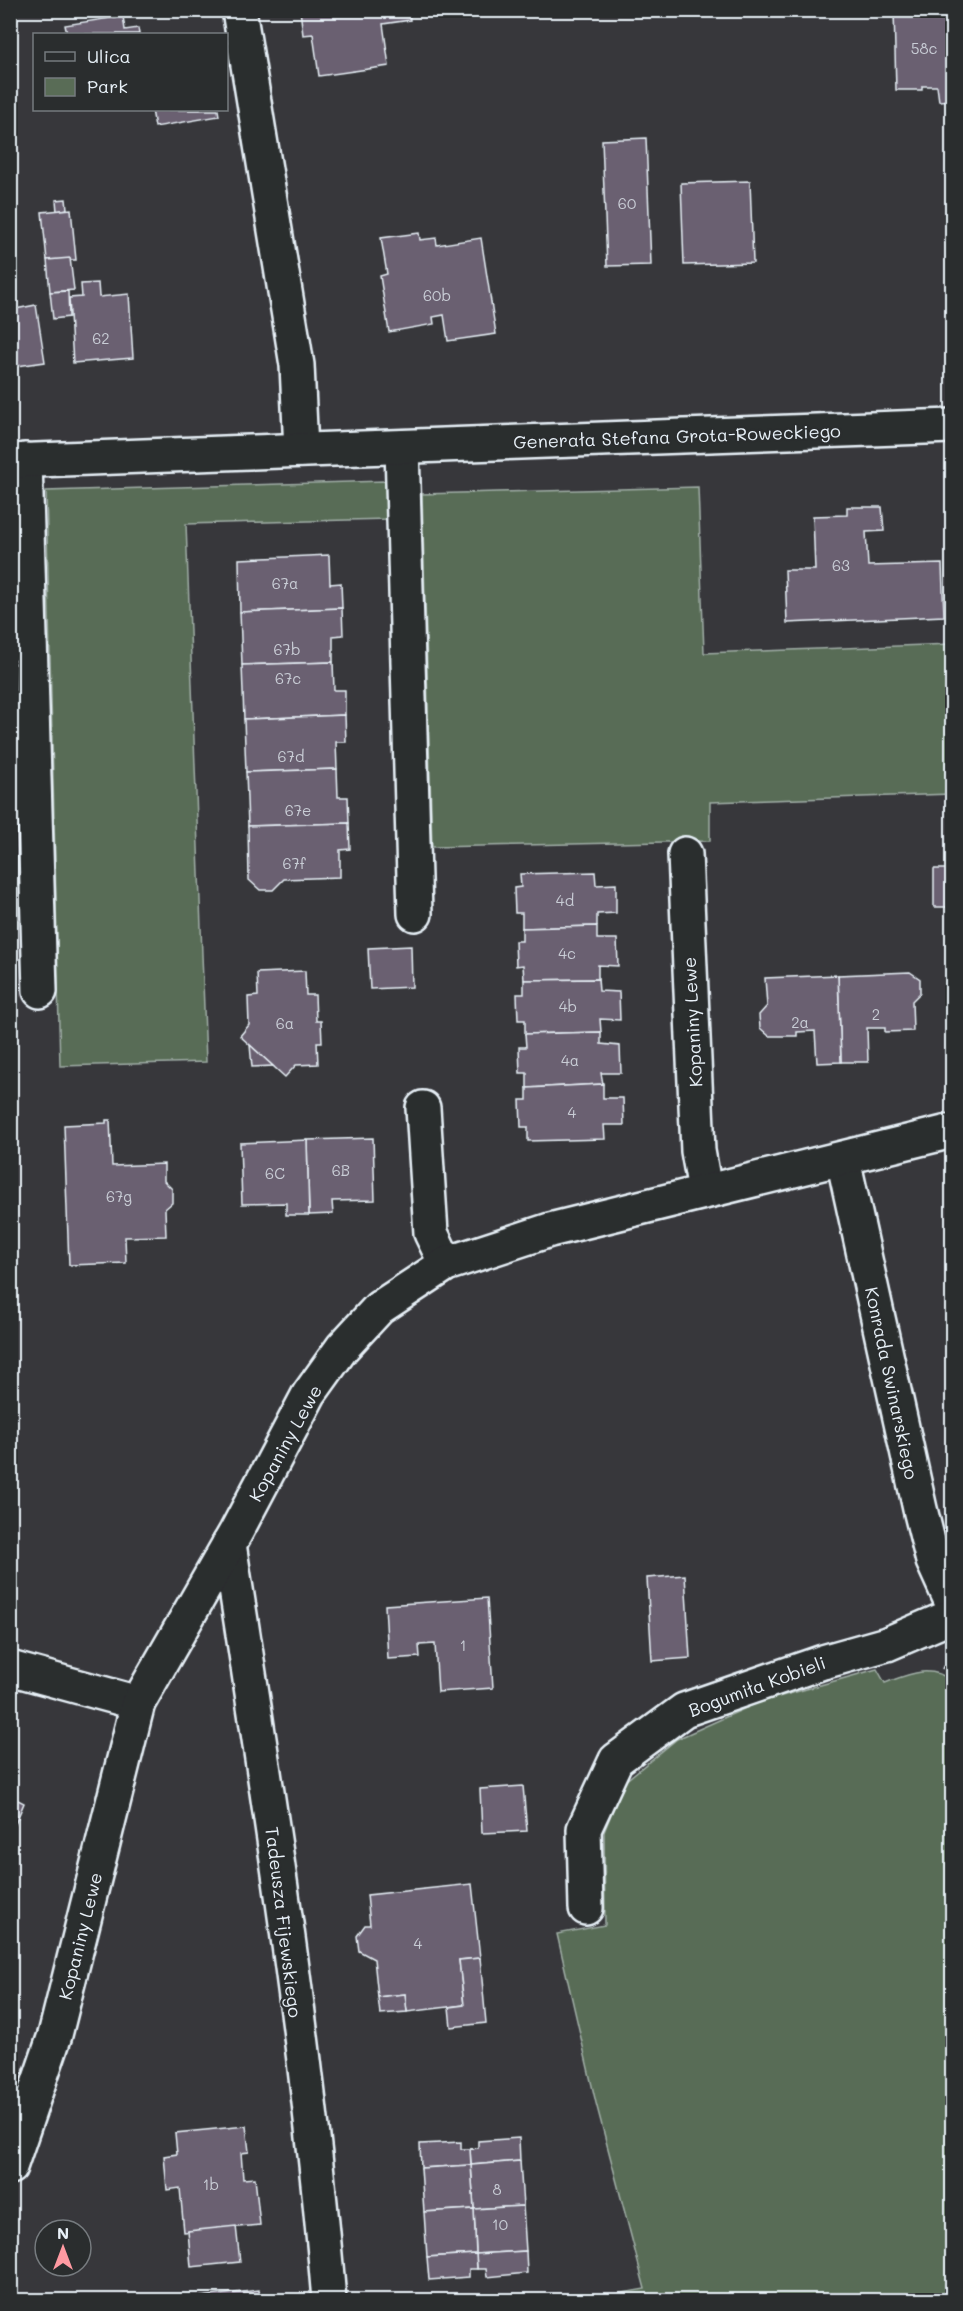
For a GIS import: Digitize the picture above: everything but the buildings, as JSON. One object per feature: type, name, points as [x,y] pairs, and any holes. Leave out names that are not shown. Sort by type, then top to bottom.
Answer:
[{"type":"street","points":[[239,10],[297,365],[301,450]]},
{"type":"street","name":"Generała Stefana Grota-Roweckiego","points":[[18,460],[952,426]]},
{"type":"street","points":[[402,447],[414,914]]},
{"type":"street","points":[[18,460],[40,991]]},
{"type":"street","name":"Kopaniny Lewe","points":[[685,854],[698,1151],[705,1190]]},
{"type":"street","points":[[423,1108],[431,1233],[446,1264]]},
{"type":"street","name":"Kopaniny Lewe","points":[[10,2167],[55,2035],[138,1703],[229,1544],[309,1394],[342,1348],[379,1308],[446,1264],[550,1230],[952,1131]]},
{"type":"street","name":"Konrada Swinarskiego","points":[[843,1159],[933,1562],[952,1603]]},
{"type":"street","name":"Tadeusza Fijewskiego","points":[[229,1544],[273,1830],[323,2225],[329,2301]]},
{"type":"street","name":"Bogumiła Kobieli","points":[[586,1908],[584,1829],[616,1760],[684,1710],[823,1662],[887,1644],[952,1616]]},
{"type":"street","points":[[10,1668],[138,1703]]},
{"type":"shaded area","points":[[10,676],[15,676],[24,997],[11,998]]},
{"type":"green space","points":[[385,481],[388,519],[186,524],[206,1062],[60,1066],[46,491]]},
{"type":"green space","points":[[698,487],[704,653],[952,644],[952,794],[710,802],[710,841],[432,847],[422,494]]},
{"type":"green space","points":[[877,1669],[885,1683],[919,1672],[936,1673],[952,1681],[952,2300],[584,2300],[645,2289],[596,2103],[557,1934],[605,1925],[604,1832],[624,1782],[677,1739],[757,1703]]}]
